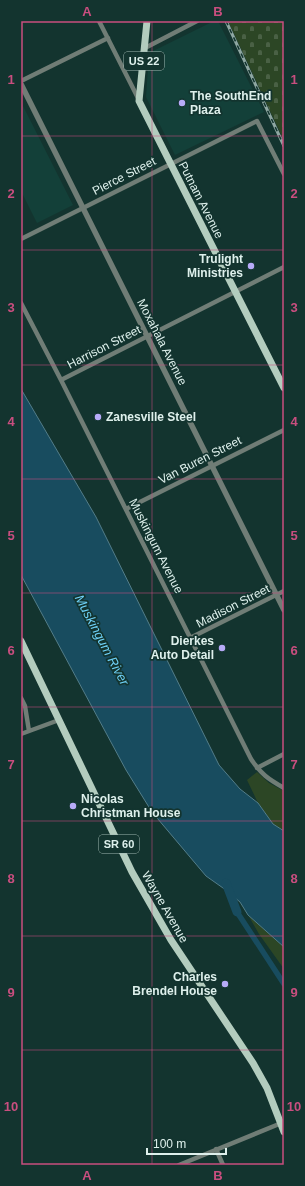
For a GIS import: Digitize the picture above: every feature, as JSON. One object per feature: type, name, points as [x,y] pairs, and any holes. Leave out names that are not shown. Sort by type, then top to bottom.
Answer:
[{"type":"main road","name":"US 22","points":[[139,101],[147,21]]},
{"type":"main road","name":"Putnam Avenue","points":[[139,101],[284,388]]},
{"type":"main road","name":"Wayne Avenue","points":[[21,641],[129,865],[155,913],[194,975],[253,1062],[267,1088],[282,1123],[284,1132]]},
{"type":"street","name":"Putnam Avenue","points":[[99,21],[139,101]]},
{"type":"street","points":[[145,48],[196,21]]},
{"type":"street","points":[[21,82],[108,38]]},
{"type":"street","name":"Moxahala Avenue","points":[[21,82],[284,610]]},
{"type":"street","name":"Pierce Street","points":[[21,239],[257,121],[284,174]]},
{"type":"street","name":"Harrison Street","points":[[61,380],[284,267]]},
{"type":"street","name":"Muskingum Avenue","points":[[21,303],[248,754],[257,768],[267,778],[284,788]]},
{"type":"street","name":"Van Buren Street","points":[[126,509],[284,430]]},
{"type":"street","name":"Madison Street","points":[[190,638],[284,591]]},
{"type":"street","points":[[21,698],[25,706],[29,731]]},
{"type":"street","points":[[21,734],[59,720]]},
{"type":"street","points":[[257,768],[284,754]]},
{"type":"street","points":[[180,1165],[282,1123]]},
{"type":"street","points":[[216,1149],[223,1165]]},
{"type":"shaded area","points":[[214,21],[218,21],[264,112],[175,155],[146,97],[149,53]]},
{"type":"shaded area","points":[[21,102],[73,205],[37,223],[21,191]]},
{"type":"green space","points":[[228,21],[284,21],[284,141]]},
{"type":"green space","points":[[257,772],[269,783],[284,791],[284,831],[273,824],[258,803],[247,780]]},
{"type":"green space","points":[[248,915],[284,947],[284,969],[259,934]]},
{"type":"water","points":[[21,389],[96,517],[219,765],[240,789],[258,803],[273,824],[284,831],[284,947],[248,915],[240,902],[206,876],[152,812],[126,770],[21,575]]},
{"type":"waterway","name":"Muskingum River","points":[[226,883],[237,912]]},
{"type":"waterway","points":[[237,912],[284,984]]},
{"type":"railway","points":[[226,21],[284,146]]},
{"type":"place","name":"The SouthEnd Plaza","points":[[182,103]]},
{"type":"place","name":"Trulight Ministries","points":[[251,266]]},
{"type":"place","name":"Zanesville Steel","points":[[98,417]]},
{"type":"place","name":"Dierkes Auto Detail","points":[[222,648]]},
{"type":"place","name":"Nicolas Christman House","points":[[73,806]]},
{"type":"place","name":"Charles Brendel House","points":[[225,984]]}]
